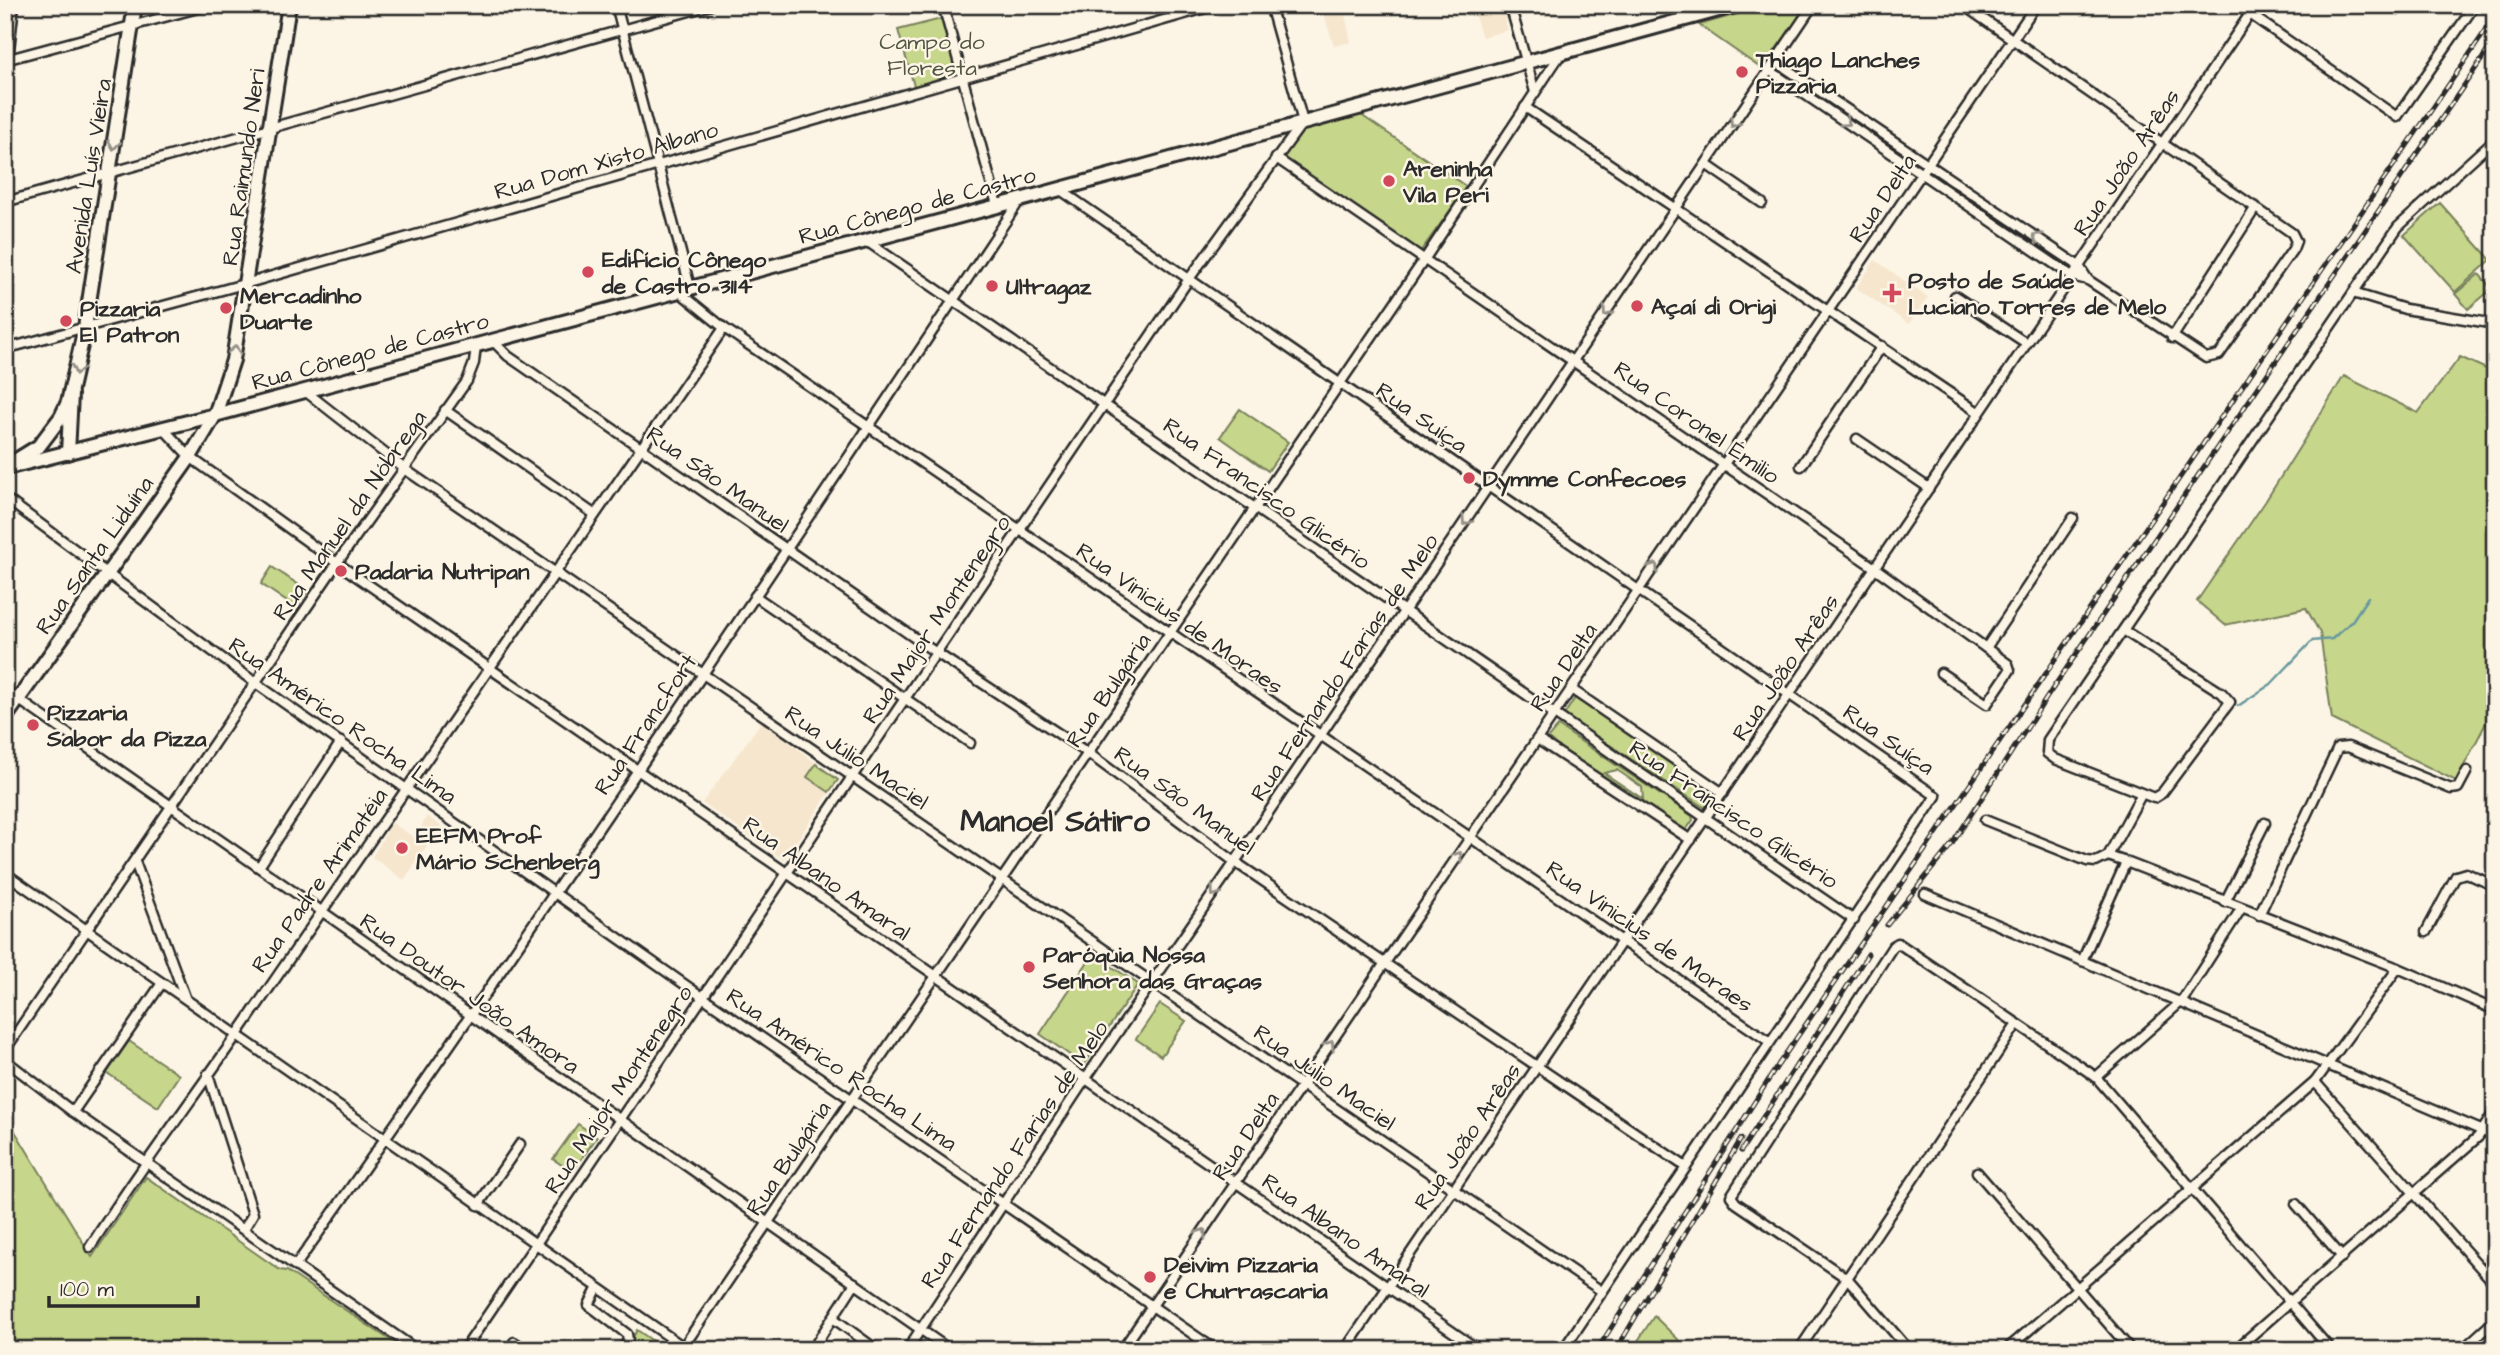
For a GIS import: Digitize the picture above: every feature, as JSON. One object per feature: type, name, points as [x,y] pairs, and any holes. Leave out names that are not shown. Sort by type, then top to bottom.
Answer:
[{"type":"main road","name":"Avenida Luís Vieira","points":[[68,453],[71,393],[85,328],[135,5]]},
{"type":"main road","name":"Rua Raimundo Neri","points":[[215,415],[233,360],[247,284],[289,5]]},
{"type":"main road","name":"Rua Cônego de Castro","points":[[5,467],[215,415],[1737,5]]},
{"type":"main road","name":"Avenida Luís Vieira","points":[[5,467],[28,454],[47,437],[61,417],[71,393]]},
{"type":"main road","name":"Rua Santa Liduína","points":[[5,718],[105,573],[190,457],[215,415]]},
{"type":"street","points":[[14,5],[7,60],[209,5]]},
{"type":"street","points":[[616,5],[690,287]]},
{"type":"street","points":[[5,202],[110,170],[270,130],[711,5]]},
{"type":"street","points":[[943,5],[961,80],[997,205]]},
{"type":"street","name":"Rua Dom Xisto Albano","points":[[5,349],[247,284],[1216,5]]},
{"type":"street","points":[[1270,5],[1303,122]]},
{"type":"street","points":[[1510,5],[1535,93]]},
{"type":"street","name":"Rua Fernando Farias de Melo","points":[[907,1350],[1086,1078],[1236,862],[1813,5]]},
{"type":"street","points":[[1769,70],[2072,276],[2088,280],[2206,358],[2220,355],[2293,249],[2296,241],[2292,233],[1963,5]]},
{"type":"street","name":"Rua Delta","points":[[1122,1350],[2036,5]]},
{"type":"street","points":[[2237,5],[2398,117],[2475,5]]},
{"type":"street","name":"Rua João Arêas","points":[[1345,1350],[1620,940],[1706,818],[1978,412],[2256,5]]},
{"type":"street","name":"Rua Bulgária","points":[[685,1348],[767,1223],[1424,260],[1562,52]]},
{"type":"street","points":[[1775,61],[2079,266],[2088,280]]},
{"type":"street","points":[[1525,107],[1978,412]]},
{"type":"street","name":"Rua Major Montenegro","points":[[464,1350],[621,1122],[935,652],[1189,279],[1303,122]]},
{"type":"street","points":[[2123,630],[2222,693],[2230,702],[2162,793],[2152,798],[2055,759],[2047,753],[2048,740],[2123,630],[2398,227],[2495,139]]},
{"type":"street","name":"Rua Coronel Émilio","points":[[1276,158],[1574,359],[1875,568],[1986,648],[2010,670],[1989,703],[1941,673]]},
{"type":"street","points":[[1707,166],[1762,203]]},
{"type":"street","name":"Rua Suíça","points":[[1059,189],[1936,796],[1854,920]]},
{"type":"street","name":"Rua Francfort","points":[[296,1265],[556,894],[635,770],[1020,200]]},
{"type":"street","points":[[2172,338],[2256,207]]},
{"type":"street","name":"Rua Francisco Glicério","points":[[865,240],[1854,920]]},
{"type":"street","name":"Rua Vinicius de Moraes","points":[[677,290],[724,328],[1320,737],[1472,836],[1770,1042]]},
{"type":"street","points":[[2353,293],[2405,309],[2495,324]]},
{"type":"street","points":[[1955,296],[2026,343]]},
{"type":"street","name":"Rua Padre Arimatéia","points":[[90,1247],[145,1161],[237,1034],[488,665],[724,328]]},
{"type":"street","name":"Rua São Manuel","points":[[492,340],[508,356],[785,549],[1088,753],[1236,862],[1686,1167]]},
{"type":"street","name":"Rua Manuel da Nóbrega","points":[[5,1050],[337,563],[406,470],[471,373],[476,345]]},
{"type":"street","points":[[1801,466],[1882,346]]},
{"type":"street","name":"Rua Júlio Maciel","points":[[304,391],[406,470],[1600,1290]]},
{"type":"street","points":[[445,410],[594,514]]},
{"type":"street","name":"Rua Albano Amaral","points":[[162,427],[190,457],[337,563],[1479,1350]]},
{"type":"street","points":[[1857,439],[1929,488]]},
{"type":"street","name":"Rua Américo Rocha Lima","points":[[5,498],[257,684],[406,789],[851,1100],[1216,1350]]},
{"type":"street","points":[[1986,648],[2073,518]]},
{"type":"street","points":[[755,596],[970,743]]},
{"type":"street","name":"Rua Francisco Glicério","points":[[1571,689],[1723,793]]},
{"type":"street","name":"Rua Doutor João Amora","points":[[5,690],[469,1017],[950,1350]]},
{"type":"street","name":"Rua Francisco Glicério","points":[[1537,739],[1690,840]]},
{"type":"street","points":[[259,867],[341,742]]},
{"type":"street","points":[[2259,915],[2338,748],[2348,747],[2451,789],[2458,788],[2467,771]]},
{"type":"street","points":[[1985,820],[2087,861],[2096,862],[2108,856],[2141,795]]},
{"type":"street","points":[[2225,902],[2265,823]]},
{"type":"street","points":[[2108,856],[2398,968],[2495,1010]]},
{"type":"street","points":[[135,862],[185,997]]},
{"type":"street","points":[[2082,961],[2126,862]]},
{"type":"street","points":[[5,873],[685,1348]]},
{"type":"street","points":[[2426,932],[2456,876],[2466,873],[2495,886]]},
{"type":"street","points":[[1925,894],[2495,1136]]},
{"type":"street","points":[[2096,1077],[2182,1002],[2241,909]]},
{"type":"street","points":[[1563,1350],[1600,1290],[1854,920]]},
{"type":"street","points":[[1909,1350],[1849,1279],[1736,1203],[1732,1193],[1847,1012],[1892,946],[1901,945],[2096,1077],[2331,1350]]},
{"type":"street","points":[[2006,1350],[2315,1082],[2398,968]]},
{"type":"street","points":[[73,1112],[162,983]]},
{"type":"street","points":[[1799,1350],[2017,1024]]},
{"type":"street","points":[[5,1060],[73,1112],[417,1350]]},
{"type":"street","points":[[208,1074],[253,1214],[244,1229]]},
{"type":"street","points":[[2315,1082],[2495,1284]]},
{"type":"street","points":[[2235,1350],[2483,1131],[2495,1111]]},
{"type":"street","points":[[478,1205],[520,1144]]},
{"type":"street","points":[[1977,1172],[2017,1223],[2079,1287],[2131,1350]]},
{"type":"street","points":[[2296,1204],[2342,1257]]},
{"type":"street","points":[[817,1348],[855,1283]]},
{"type":"street","points":[[597,1289],[589,1305],[627,1334],[628,1340],[623,1350]]},
{"type":"street","points":[[833,1318],[877,1350]]},
{"type":"street","points":[[2462,1350],[2495,1320]]},
{"type":"street","points":[[514,1342],[526,1350]]},
{"type":"shaded area","points":[[1321,5],[1343,5],[1351,42],[1334,46]]},
{"type":"shaded area","points":[[1471,5],[1501,5],[1508,30],[1482,37]]},
{"type":"shaded area","name":"Posto de Saúde Luciano Torres de Melo","points":[[1875,260],[1928,297],[1909,324],[1856,288]]},
{"type":"shaded area","points":[[762,721],[838,780],[784,860],[702,803]]},
{"type":"shaded area","name":"EEFM Prof Mário Schenberg","points":[[427,816],[441,826],[404,880],[372,857],[392,823],[415,838]]},
{"type":"green space","points":[[1770,5],[1807,5],[1762,69],[1699,25]]},
{"type":"green space","name":"Campo do Floresta","points":[[949,17],[966,79],[916,93],[898,30]]},
{"type":"green space","points":[[1361,115],[1467,187],[1420,252],[1283,157],[1296,132]]},
{"type":"green space","points":[[2440,203],[2491,260],[2455,292],[2404,235]]},
{"type":"green space","points":[[2479,274],[2492,289],[2468,309],[2455,294]]},
{"type":"green space","points":[[2460,357],[2495,373],[2495,724],[2487,721],[2456,781],[2332,719],[2320,633],[2306,608],[2225,625],[2197,601],[2265,502],[2344,376],[2418,413]]},
{"type":"green space","points":[[1240,409],[1288,442],[1268,471],[1220,437]]},
{"type":"green space","points":[[272,567],[308,591],[296,608],[261,584]]},
{"type":"green space","points":[[1575,698],[1716,791],[1705,808],[1564,715]]},
{"type":"green space","points":[[1558,726],[1692,816],[1693,820],[1686,830],[1682,830],[1547,739]],"holes":[[[1617,770],[1642,787],[1643,799],[1604,773]]]},
{"type":"green space","points":[[816,764],[838,780],[829,792],[807,777]]},
{"type":"green space","points":[[1093,954],[1138,984],[1084,1065],[1040,1034]]},
{"type":"green space","points":[[1160,1004],[1186,1021],[1161,1056],[1136,1039]]},
{"type":"green space","points":[[129,1041],[179,1075],[158,1107],[107,1073]]},
{"type":"green space","points":[[5,1115],[92,1257],[146,1177],[280,1270],[287,1271],[405,1350],[5,1350]]},
{"type":"green space","points":[[578,1124],[597,1137],[572,1172],[553,1159]]},
{"type":"green space","points":[[1654,1316],[1686,1347],[1678,1350],[1632,1350]]},
{"type":"green space","points":[[637,1330],[666,1350],[626,1350]]},
{"type":"waterway","points":[[2238,706],[2271,684],[2312,641],[2332,639],[2352,621],[2368,597]]},
{"type":"railway","points":[[1597,1350],[1778,1065],[2495,17]]},
{"type":"railway","points":[[1887,925],[1952,844],[2051,691],[2495,40]]},
{"type":"railway","points":[[1741,1151],[1868,954]]},
{"type":"railway","points":[[1616,1350],[1741,1139]]},
{"type":"place","name":"Thiago Lanches Pizzaria","points":[[1742,72]]},
{"type":"place","name":"Areninha Vila Peri","points":[[1389,181]]},
{"type":"place","name":"Edifício Cônego de Castro 3114","points":[[588,272]]},
{"type":"place","name":"Ultragaz","points":[[992,286]]},
{"type":"place","name":"Posto de Saúde Luciano Torres de Melo","points":[[1892,293]]},
{"type":"place","name":"Açaí di Origi","points":[[1637,306]]},
{"type":"place","name":"Mercadinho Duarte","points":[[226,308]]},
{"type":"place","name":"Pizzaria El Patron","points":[[66,321]]},
{"type":"place","name":"Dymme Confecoes","points":[[1469,478]]},
{"type":"place","name":"Padaria Nutripan","points":[[341,571]]},
{"type":"place","name":"Pizzaria Sabor da Pizza","points":[[33,725]]},
{"type":"place","name":"EEFM Prof Mário Schenberg","points":[[402,848]]},
{"type":"place","name":"Paróquia Nossa Senhora das Graças","points":[[1029,967]]},
{"type":"place","name":"Deivim Pizzaria e Churrascaria","points":[[1150,1277]]},
{"type":"district","name":"Manoel Sátiro","points":[[1055,821]]}]
